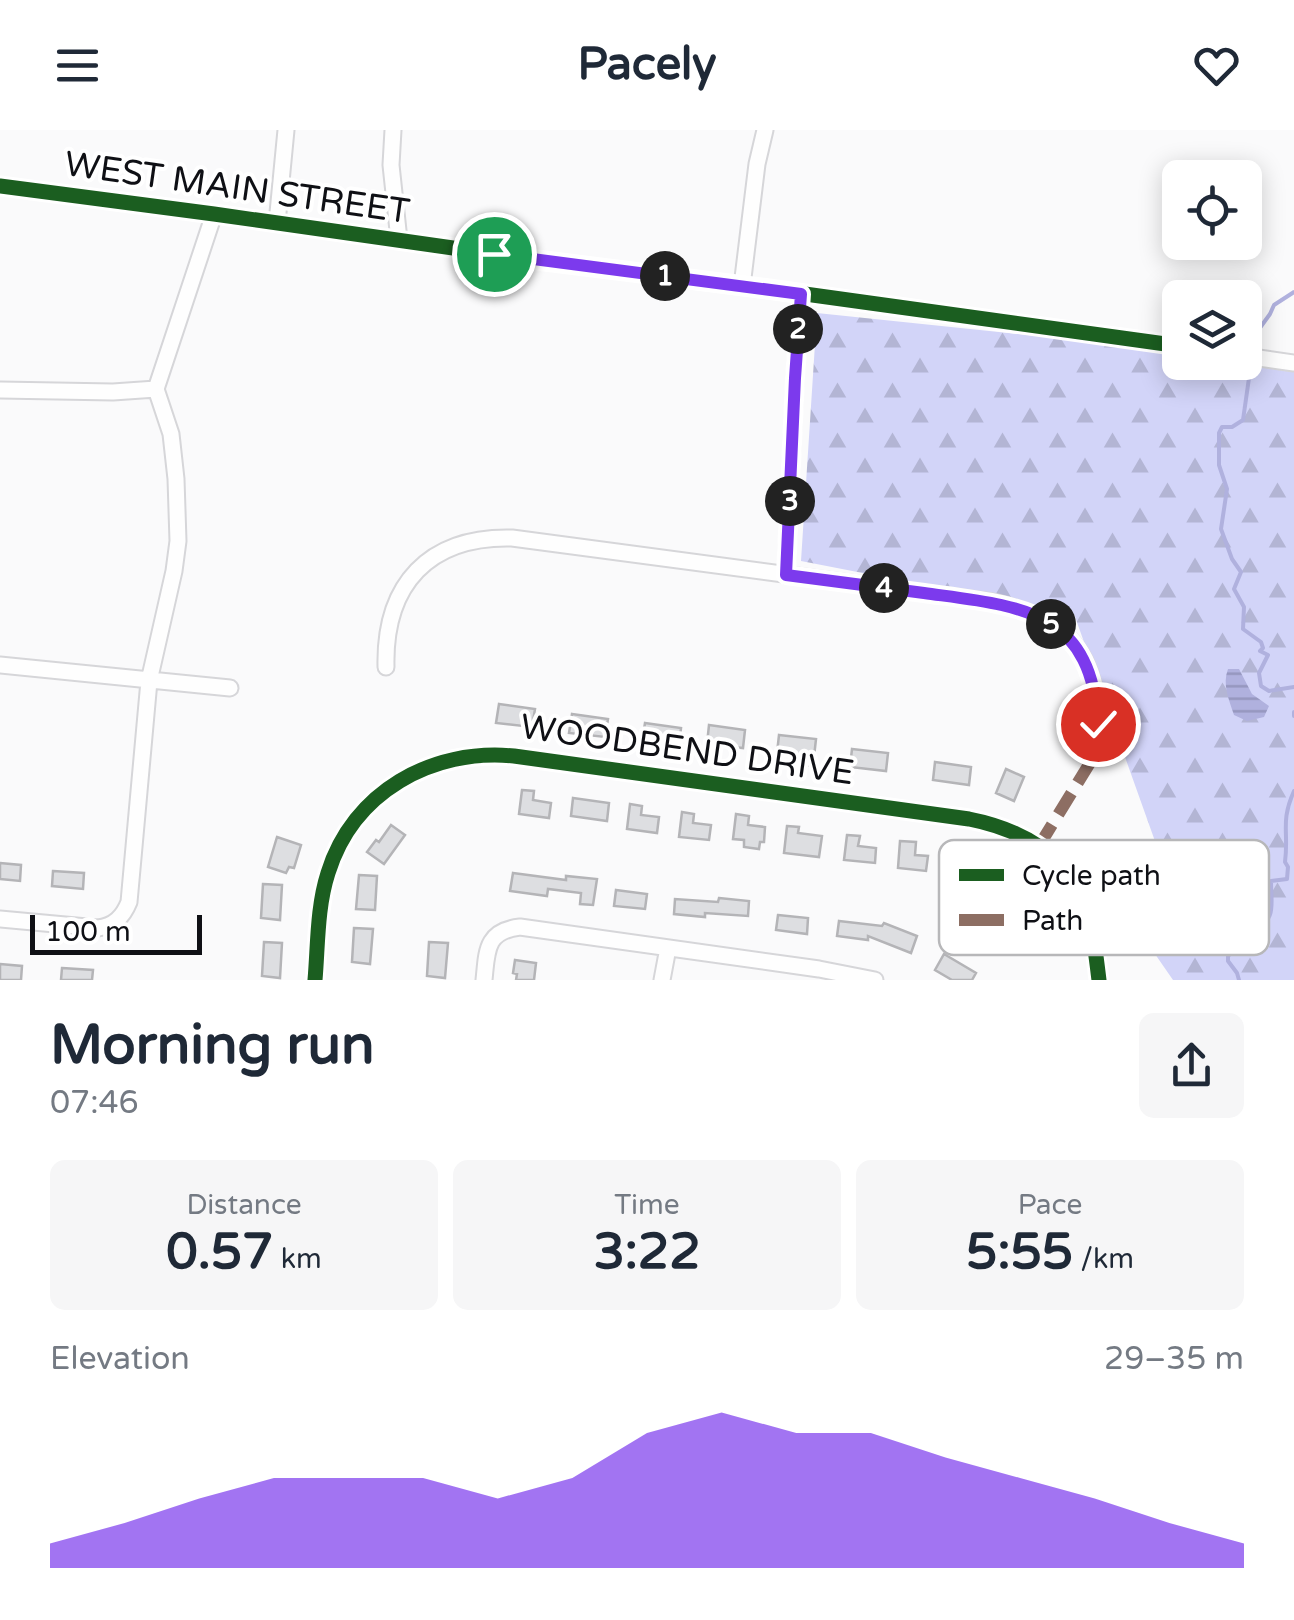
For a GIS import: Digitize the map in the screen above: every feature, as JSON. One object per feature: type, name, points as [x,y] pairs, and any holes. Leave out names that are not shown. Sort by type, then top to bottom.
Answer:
[{"type":"street","points":[[277,223],[286,130]]},
{"type":"street","points":[[393,130],[391,166],[399,240]]},
{"type":"street","points":[[742,286],[765,130]]},
{"type":"street","name":"WEST MAIN STREET","points":[[0,186],[1162,344]]},
{"type":"street","points":[[0,919],[98,928],[110,925],[126,910],[133,880],[149,680],[178,541],[171,434],[156,389],[214,214]]},
{"type":"street","points":[[786,575],[801,294]]},
{"type":"street","points":[[1262,358],[1294,363]]},
{"type":"street","points":[[0,390],[156,389]]},
{"type":"street","points":[[386,667],[389,626],[396,604],[404,587],[431,558],[470,540],[512,538],[993,602],[1028,612],[1063,632],[1085,661],[1098,711],[1096,753]]},
{"type":"street","points":[[0,666],[230,688]]},
{"type":"street","name":"WOODBEND DRIVE","points":[[315,980],[326,879],[339,846],[355,821],[384,791],[442,761],[486,754],[514,756],[969,819],[1008,829],[1028,840]]},
{"type":"street","points":[[484,980],[490,944],[497,934],[520,927],[875,980]]},
{"type":"street","points":[[662,980],[668,948]]},
{"type":"street","name":"WOODBEND DRIVE","points":[[1095,955],[1098,980]]},
{"type":"green space","points":[[817,313],[1162,351],[1162,380],[1262,380],[1262,367],[1294,371],[1294,980],[1173,980],[1156,955],[1269,955],[1269,840],[1155,840],[1074,614],[801,561]]},
{"type":"shaded area","points":[[1228,669],[1239,669],[1252,694],[1269,706],[1264,717],[1247,721],[1234,715],[1226,686]]},
{"type":"building","points":[[499,704],[535,709],[532,727],[496,723]]},
{"type":"building","points":[[572,714],[608,719],[605,737],[569,733]]},
{"type":"building","points":[[645,723],[681,728],[679,746],[642,742]]},
{"type":"building","points":[[709,725],[745,730],[743,748],[707,744]]},
{"type":"building","points":[[779,735],[816,739],[813,766],[800,765],[801,756],[777,753]]},
{"type":"building","points":[[852,749],[888,753],[886,771],[850,767]]},
{"type":"building","points":[[935,762],[971,767],[969,785],[933,780]]},
{"type":"building","points":[[1006,769],[1024,777],[1014,801],[996,793]]},
{"type":"building","points":[[522,790],[534,791],[533,800],[551,803],[549,818],[519,814]]},
{"type":"building","points":[[573,798],[609,803],[607,821],[571,816]]},
{"type":"building","points":[[630,804],[642,806],[641,815],[659,817],[657,833],[627,829]]},
{"type":"building","points":[[682,812],[694,814],[693,823],[711,825],[709,840],[679,837]]},
{"type":"building","points":[[736,814],[749,816],[748,825],[765,827],[759,849],[744,847],[744,840],[733,839]]},
{"type":"building","points":[[391,825],[405,835],[384,864],[367,852]]},
{"type":"building","points":[[787,826],[799,827],[798,833],[822,836],[819,857],[784,853]]},
{"type":"building","points":[[847,835],[860,836],[858,846],[876,848],[875,863],[844,860]]},
{"type":"building","points":[[277,837],[301,845],[294,868],[289,867],[286,873],[268,867]]},
{"type":"building","points":[[900,841],[916,842],[915,855],[928,856],[926,871],[898,868]]},
{"type":"building","points":[[0,863],[21,865],[20,881],[0,879]]},
{"type":"building","points":[[53,871],[84,873],[83,889],[52,886]]},
{"type":"building","points":[[513,873],[566,880],[566,876],[597,879],[593,905],[580,904],[581,893],[548,889],[547,896],[510,891]]},
{"type":"building","points":[[359,875],[377,876],[375,910],[356,909]]},
{"type":"building","points":[[263,884],[282,885],[280,920],[261,918]]},
{"type":"building","points":[[616,890],[647,894],[645,909],[614,906]]},
{"type":"building","points":[[719,898],[749,901],[748,916],[674,914],[675,899],[718,902]]},
{"type":"building","points":[[778,915],[808,918],[807,934],[776,930]]},
{"type":"building","points":[[839,921],[882,926],[884,923],[917,936],[911,953],[868,936],[868,940],[837,936]]},
{"type":"building","points":[[354,928],[373,929],[370,964],[352,962]]},
{"type":"building","points":[[264,942],[282,943],[280,978],[262,976]]},
{"type":"building","points":[[429,942],[448,943],[445,978],[427,976]]},
{"type":"building","points":[[946,955],[976,973],[972,980],[952,980],[935,970]]},
{"type":"building","points":[[515,960],[536,963],[534,980],[516,980]]},
{"type":"building","points":[[0,964],[22,966],[21,980],[0,980]]},
{"type":"building","points":[[62,968],[93,970],[92,980],[61,980]]},
{"type":"waterway","points":[[1262,325],[1274,305],[1294,292]]},
{"type":"waterway","points":[[1249,380],[1243,420],[1232,427],[1222,427],[1219,433],[1219,465],[1227,489],[1221,529],[1241,572],[1234,589],[1244,607],[1243,629],[1261,642],[1260,651],[1268,655],[1259,673],[1261,686],[1269,691],[1294,687]]},
{"type":"waterway","points":[[1269,915],[1271,881],[1287,879],[1286,819],[1294,791]]},
{"type":"waterway","points":[[1229,955],[1228,961],[1239,980]]},
{"type":"marked path","points":[[1043,840],[1096,753]]},
{"type":"cycle path","points":[[0,186],[1162,344]]},
{"type":"cycle path","points":[[315,980],[324,886],[340,844],[376,798],[426,768],[454,760],[483,755],[514,756],[969,819],[1028,840]]},
{"type":"cycle path","points":[[1095,955],[1099,980]]},
{"type":"route","points":[[494,254],[801,294],[786,575],[993,602],[1038,616],[1063,632],[1082,654],[1097,699],[1098,724]]}]
